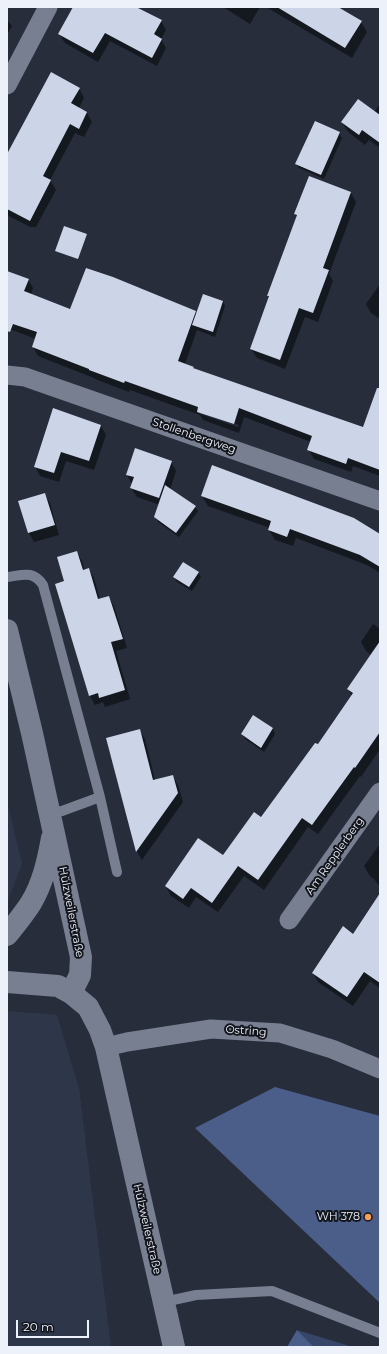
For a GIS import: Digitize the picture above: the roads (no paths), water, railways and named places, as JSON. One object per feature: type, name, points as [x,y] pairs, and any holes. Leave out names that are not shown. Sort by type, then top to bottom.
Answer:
[{"type":"street","points":[[7,85],[48,7]]},
{"type":"street","name":"Stollenbergweg","points":[[7,375],[25,376],[380,501]]},
{"type":"street","name":"Hülzweilerstraße","points":[[7,630],[52,822],[81,957],[80,975],[71,993],[88,1007],[100,1030],[106,1047],[174,1347]]},
{"type":"street","name":"Am Repplerberg","points":[[289,920],[380,792]]},
{"type":"street","points":[[7,935],[31,902],[45,870],[52,822]]},
{"type":"street","points":[[7,982],[58,986],[71,993]]},
{"type":"street","name":"Ostring","points":[[106,1047],[127,1042],[211,1029],[280,1033],[332,1049],[380,1069]]},
{"type":"lane","points":[[7,577],[31,574],[38,578],[43,585],[100,797],[117,872]]},
{"type":"lane","points":[[52,822],[62,811],[100,797]]},
{"type":"lane","points":[[164,1302],[196,1295],[272,1291],[380,1333]]},
{"type":"place","name":"WH 378","points":[[368,1217]]}]
